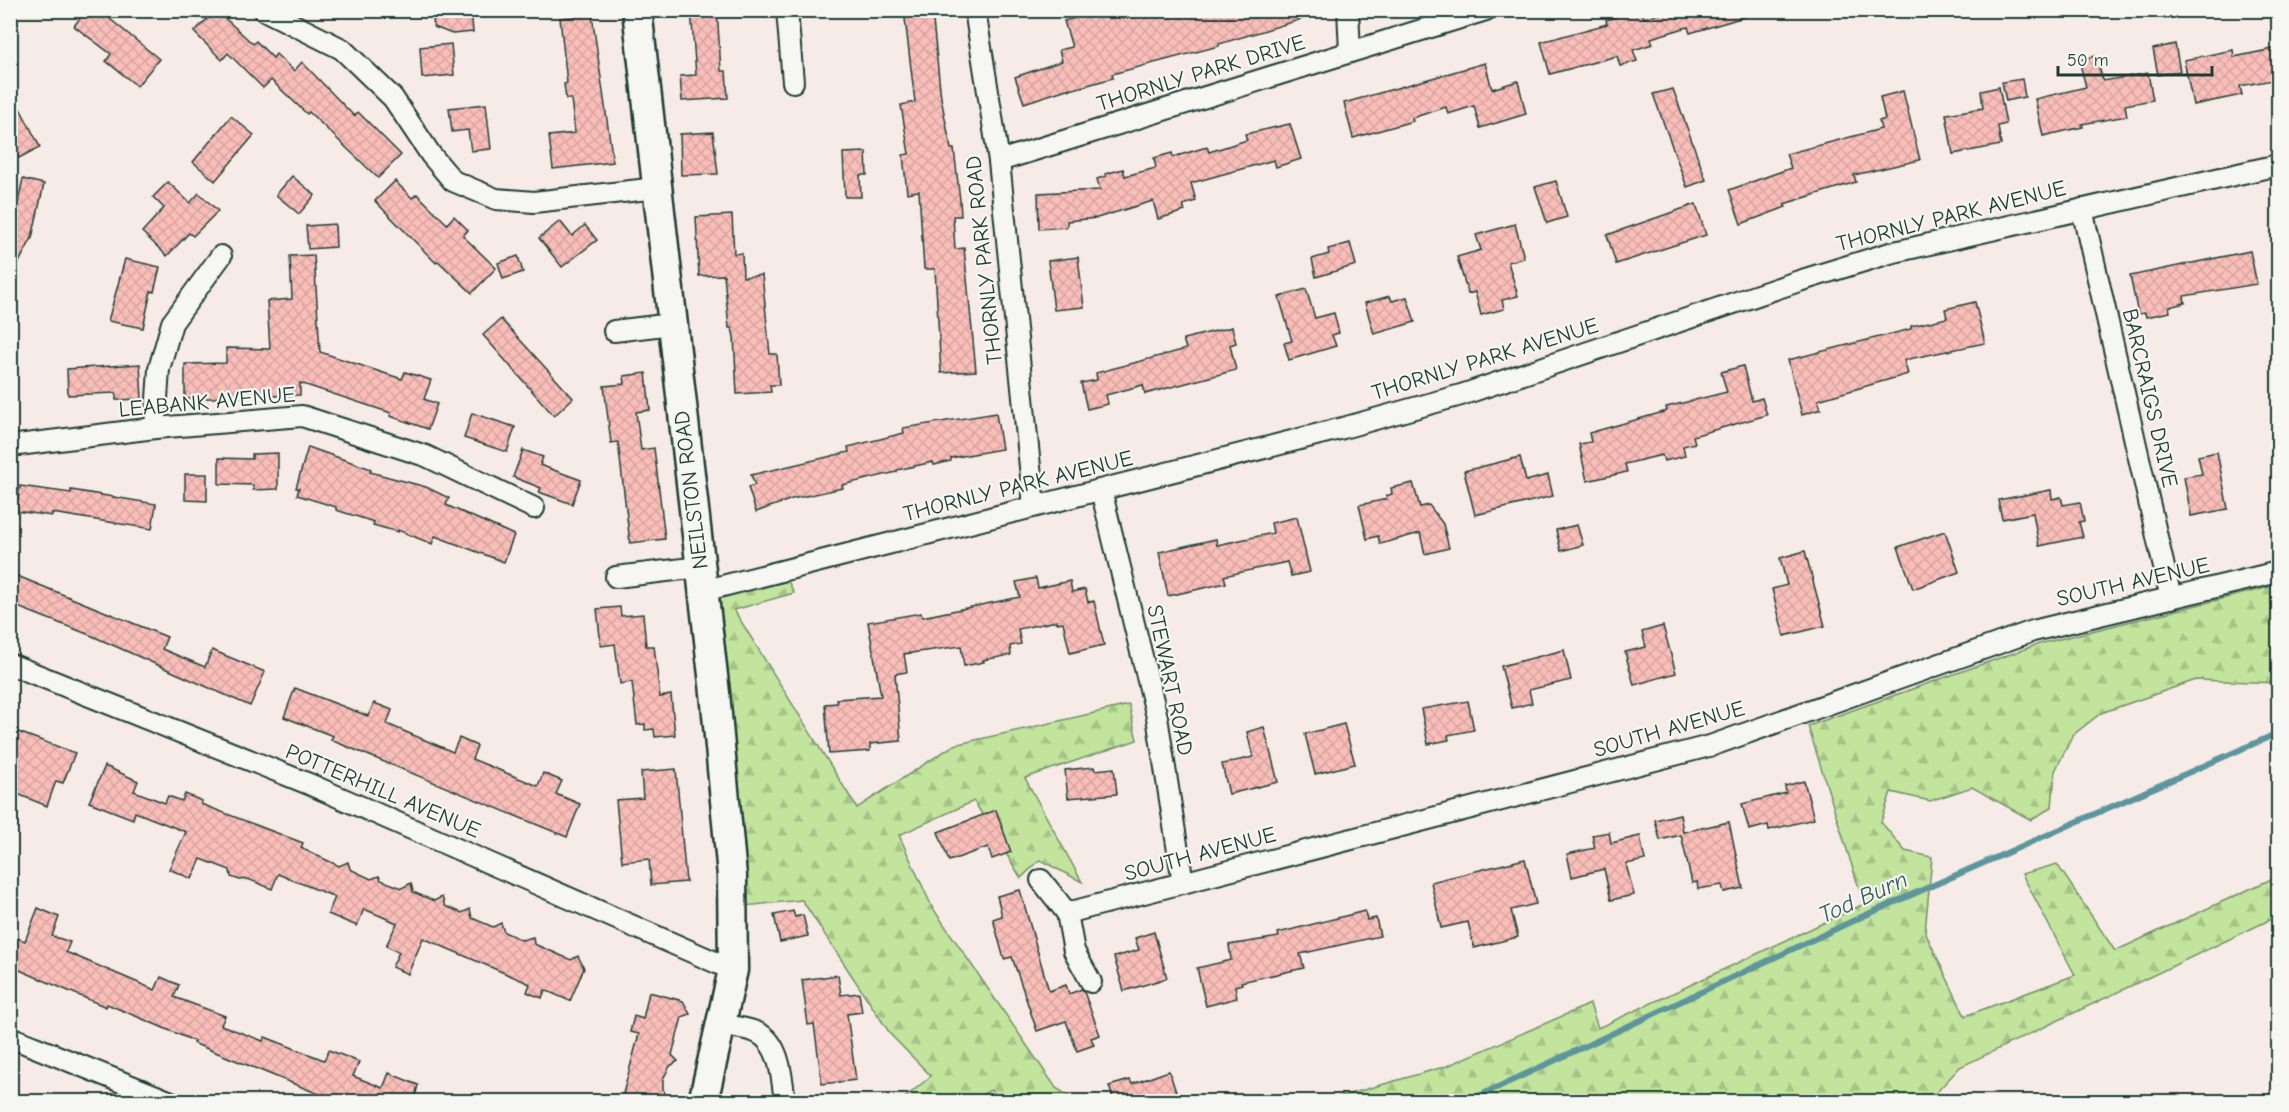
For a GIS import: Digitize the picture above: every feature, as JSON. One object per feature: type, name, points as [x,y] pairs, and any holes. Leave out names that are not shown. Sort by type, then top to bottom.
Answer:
[{"type":"main road","name":"NEILSTON ROAD","points":[[637,10],[715,693],[732,876],[733,970],[703,1101]]},
{"type":"street","points":[[264,10],[342,49],[393,98],[431,155],[453,181],[496,199],[534,202],[657,188]]},
{"type":"street","points":[[787,10],[793,82]]},
{"type":"street","name":"THORNLY PARK ROAD","points":[[975,10],[999,161],[1034,506]]},
{"type":"street","points":[[1348,10],[1350,52]]},
{"type":"street","name":"THORNLY PARK DRIVE","points":[[999,161],[1486,10]]},
{"type":"street","name":"THORNLY PARK AVENUE","points":[[616,577],[702,579],[1034,506],[1461,395],[1799,281],[1890,253],[2278,165]]},
{"type":"street","name":"BARCRAIGS DRIVE","points":[[2082,209],[2171,598]]},
{"type":"street","points":[[155,428],[159,369],[172,323],[221,256]]},
{"type":"street","points":[[614,331],[672,324]]},
{"type":"street","name":"LEABANK AVENUE","points":[[10,446],[155,428],[302,416],[426,456],[534,508]]},
{"type":"street","name":"STEWART ROAD","points":[[1101,489],[1157,717],[1183,883]]},
{"type":"street","name":"SOUTH AVENUE","points":[[1067,914],[1713,745],[2033,631],[2278,572]]},
{"type":"street","name":"POTTERHILL AVENUE","points":[[10,664],[309,784],[733,970]]},
{"type":"street","points":[[1041,880],[1067,914],[1074,951],[1090,982]]},
{"type":"street","points":[[721,1024],[760,1033],[778,1058],[785,1101]]},
{"type":"street","points":[[10,1037],[171,1101]]},
{"type":"green space","points":[[788,581],[794,593],[734,610],[857,808],[954,745],[1129,705],[1137,740],[1025,778],[1082,882],[1040,860],[1021,878],[974,801],[899,835],[932,907],[1056,1088],[1077,1101],[999,1101],[991,1090],[969,1101],[901,1101],[931,1076],[891,1035],[802,900],[744,906],[716,596]]},
{"type":"green space","points":[[2278,585],[2278,683],[2196,680],[2101,713],[2073,735],[2055,771],[2052,807],[2031,820],[1972,787],[1930,801],[1891,792],[1881,822],[1905,851],[1932,857],[1925,932],[1965,1016],[2075,975],[2022,874],[2057,864],[2115,951],[2278,876],[2278,916],[1960,1067],[1934,1095],[1933,1101],[1325,1101],[1447,1066],[1590,1004],[1598,1028],[1864,904],[1808,726],[2039,644]]},
{"type":"building","points":[[86,10],[99,10],[159,59],[137,86],[106,61],[111,54],[74,26]]},
{"type":"building","points":[[216,10],[253,44],[256,41],[273,58],[276,54],[294,71],[302,62],[354,116],[358,112],[401,155],[378,178],[309,112],[307,114],[271,80],[263,88],[228,53],[222,60],[194,32]]},
{"type":"building","points":[[432,10],[471,10],[473,32],[452,34],[434,27]]},
{"type":"building","points":[[691,10],[717,10],[721,71],[726,71],[728,98],[682,101],[680,76],[696,75]]},
{"type":"building","points":[[904,10],[930,10],[933,21],[941,98],[951,149],[954,149],[960,200],[961,216],[953,216],[955,249],[964,248],[976,371],[941,373],[935,269],[924,269],[919,191],[907,193],[903,155],[909,154],[901,105],[915,102]]},
{"type":"building","points":[[1103,10],[1318,10],[1319,14],[1219,44],[1219,46],[1112,74],[1113,78],[1070,90],[1070,88],[1024,103],[1015,77],[1062,61],[1059,50],[1072,47],[1064,21]]},
{"type":"building","points":[[1642,10],[1644,18],[1672,10],[1750,10],[1751,15],[1690,33],[1688,27],[1651,38],[1653,44],[1633,50],[1637,61],[1620,66],[1617,56],[1550,74],[1541,42],[1607,24],[1606,20]]},
{"type":"building","points":[[592,15],[613,162],[553,169],[549,136],[575,133],[571,99],[566,99],[564,84],[567,83],[560,18]]},
{"type":"building","points":[[451,44],[454,75],[422,78],[420,47]]},
{"type":"building","points":[[2175,44],[2180,71],[2158,75],[2153,49]]},
{"type":"building","points":[[2278,48],[2278,79],[2240,86],[2242,95],[2193,105],[2184,60],[2233,50],[2234,57]]},
{"type":"building","points":[[2096,56],[2103,81],[2148,73],[2153,100],[2125,105],[2127,116],[2082,124],[2083,127],[2043,136],[2035,99],[2086,87],[2079,60]]},
{"type":"building","points":[[1485,63],[1492,89],[1518,81],[1526,114],[1480,128],[1474,106],[1448,114],[1446,107],[1412,118],[1413,121],[1353,138],[1344,103]]},
{"type":"building","points":[[2022,79],[2025,97],[2006,101],[2002,82]]},
{"type":"building","points":[[1999,87],[2006,124],[1998,126],[2001,145],[1953,154],[1946,114],[1983,108],[1981,91]]},
{"type":"building","points":[[10,89],[40,147],[19,158],[10,140]]},
{"type":"building","points":[[1673,89],[1706,180],[1687,187],[1653,94]]},
{"type":"building","points":[[1903,91],[1920,160],[1854,175],[1856,182],[1784,204],[1786,207],[1741,224],[1729,190],[1791,168],[1786,154],[1881,129],[1879,121],[1885,119],[1880,97]]},
{"type":"building","points":[[486,104],[491,149],[471,151],[468,130],[452,132],[449,108]]},
{"type":"building","points":[[231,116],[254,135],[215,181],[193,162]]},
{"type":"building","points":[[1290,124],[1301,159],[1276,167],[1274,160],[1191,183],[1196,201],[1183,205],[1185,211],[1158,219],[1153,201],[1097,218],[1067,221],[1067,227],[1039,229],[1038,193],[1100,190],[1097,179],[1106,176],[1105,174],[1123,169],[1125,176],[1156,168],[1154,158],[1172,153],[1173,157],[1207,147],[1209,152],[1247,140],[1245,134]]},
{"type":"building","points":[[713,132],[718,174],[681,175],[680,134]]},
{"type":"building","points":[[866,152],[867,175],[860,175],[861,197],[845,197],[843,153]]},
{"type":"building","points":[[292,176],[315,195],[299,214],[276,195]]},
{"type":"building","points":[[23,179],[44,184],[32,238],[10,279],[10,237]]},
{"type":"building","points":[[395,181],[412,198],[417,194],[447,224],[454,216],[468,230],[463,236],[496,268],[472,293],[438,261],[436,263],[375,201]]},
{"type":"building","points":[[1556,181],[1567,217],[1547,223],[1535,187]]},
{"type":"building","points":[[168,182],[190,203],[199,193],[218,211],[193,236],[189,233],[167,256],[142,232],[164,208],[153,197]]},
{"type":"building","points":[[1696,204],[1706,235],[1616,264],[1607,235]]},
{"type":"building","points":[[732,215],[734,254],[742,253],[743,277],[762,275],[770,354],[777,354],[779,385],[770,385],[771,392],[737,394],[734,337],[732,328],[729,328],[724,275],[699,276],[696,217]]},
{"type":"building","points":[[560,221],[572,236],[585,225],[597,240],[562,267],[539,238]]},
{"type":"building","points":[[335,224],[336,247],[308,249],[306,226]]},
{"type":"building","points":[[1515,224],[1524,258],[1508,262],[1518,296],[1502,300],[1504,309],[1481,315],[1475,292],[1468,294],[1457,257],[1481,250],[1476,235]]},
{"type":"building","points":[[1350,243],[1356,265],[1316,277],[1312,259],[1329,254],[1328,249]]},
{"type":"building","points":[[2250,251],[2257,284],[2184,296],[2185,303],[2169,307],[2170,312],[2146,317],[2145,313],[2138,314],[2130,276]]},
{"type":"building","points":[[314,255],[320,352],[402,379],[405,372],[431,380],[424,399],[437,404],[428,429],[390,416],[391,413],[300,383],[300,395],[185,399],[185,364],[226,363],[226,348],[270,349],[267,301],[292,299],[290,256]]},
{"type":"building","points":[[518,256],[523,272],[503,279],[498,263]]},
{"type":"building","points":[[1078,257],[1084,307],[1054,310],[1048,261]]},
{"type":"building","points":[[125,259],[160,267],[154,292],[151,291],[143,328],[108,321]]},
{"type":"building","points":[[1306,289],[1315,318],[1334,313],[1339,333],[1332,335],[1336,346],[1289,360],[1284,343],[1292,341],[1279,297]]},
{"type":"building","points":[[1390,296],[1392,301],[1407,297],[1415,322],[1374,334],[1365,303]]},
{"type":"building","points":[[1975,302],[1985,343],[1904,360],[1908,374],[1818,400],[1821,409],[1802,415],[1788,360],[1947,318],[1945,309]]},
{"type":"building","points":[[501,319],[573,398],[554,416],[483,335]]},
{"type":"building","points":[[1232,327],[1236,343],[1230,345],[1236,370],[1145,394],[1143,385],[1106,395],[1108,404],[1087,409],[1081,383],[1097,380],[1096,373],[1186,349],[1183,339]]},
{"type":"building","points":[[140,364],[142,399],[116,400],[116,393],[68,395],[67,369]]},
{"type":"building","points":[[1743,366],[1752,401],[1762,398],[1767,415],[1693,436],[1695,443],[1683,446],[1685,456],[1664,461],[1662,455],[1625,464],[1627,472],[1587,481],[1579,444],[1591,442],[1589,433],[1667,411],[1666,407],[1727,392],[1721,372]]},
{"type":"building","points":[[646,373],[650,410],[636,412],[641,450],[654,448],[665,539],[630,543],[618,442],[611,443],[604,386],[625,384],[624,376]]},
{"type":"building","points":[[472,413],[515,427],[507,452],[464,438]]},
{"type":"building","points":[[996,413],[1002,449],[951,458],[951,461],[934,465],[933,462],[897,470],[897,472],[842,485],[843,488],[792,499],[756,512],[748,487],[755,485],[751,475],[849,452],[848,447],[904,433],[903,428]]},
{"type":"building","points":[[308,447],[371,469],[370,472],[426,487],[449,498],[446,505],[514,535],[504,562],[435,536],[432,544],[398,530],[398,532],[373,525],[374,522],[336,510],[336,507],[297,495],[299,488],[296,488]]},
{"type":"building","points":[[523,450],[543,457],[540,465],[581,480],[572,504],[539,492],[541,488],[513,477]]},
{"type":"building","points":[[2217,452],[2228,509],[2191,516],[2184,477],[2202,474],[2198,456]]},
{"type":"building","points":[[278,453],[278,489],[253,490],[253,485],[219,484],[219,458],[252,459],[252,454]]},
{"type":"building","points":[[1520,457],[1526,481],[1548,475],[1553,496],[1475,515],[1464,471]]},
{"type":"building","points":[[185,474],[207,474],[207,501],[185,500]]},
{"type":"building","points":[[1413,483],[1420,507],[1429,505],[1443,524],[1449,548],[1425,554],[1420,533],[1380,544],[1378,536],[1367,539],[1359,505],[1387,499],[1386,496],[1392,494],[1391,488]]},
{"type":"building","points":[[20,486],[71,493],[71,490],[156,504],[152,529],[52,513],[52,516],[16,511]]},
{"type":"building","points":[[2051,490],[2052,499],[2061,497],[2063,505],[2080,502],[2084,521],[2079,522],[2083,537],[2039,546],[2033,513],[2002,519],[1998,500]]},
{"type":"building","points":[[1297,517],[1310,572],[1291,576],[1287,562],[1224,576],[1226,583],[1168,596],[1159,552],[1216,539],[1217,545],[1273,533],[1271,523]]},
{"type":"building","points":[[1577,525],[1583,545],[1561,551],[1556,530]]},
{"type":"building","points":[[1945,531],[1959,572],[1913,589],[1898,547]]},
{"type":"building","points":[[1805,551],[1825,626],[1784,636],[1772,589],[1787,585],[1780,558]]},
{"type":"building","points":[[10,573],[167,637],[162,649],[205,667],[212,650],[265,672],[250,706],[90,635],[10,604]]},
{"type":"building","points":[[1036,578],[1038,588],[1070,581],[1072,592],[1085,589],[1088,602],[1094,601],[1104,645],[1070,653],[1063,622],[1057,623],[1057,621],[1018,629],[1021,644],[1010,646],[1011,655],[983,660],[984,662],[964,666],[961,646],[904,654],[907,672],[895,674],[901,741],[870,744],[870,751],[829,754],[825,704],[837,703],[836,699],[881,696],[868,622],[921,613],[922,617],[1020,597],[1016,582]]},
{"type":"building","points":[[620,607],[621,616],[643,614],[646,646],[654,646],[660,697],[671,695],[675,735],[655,737],[654,729],[645,730],[645,724],[637,725],[632,682],[620,684],[615,644],[601,646],[597,609]]},
{"type":"building","points":[[1663,626],[1676,673],[1634,685],[1625,652],[1646,647],[1642,632]]},
{"type":"building","points":[[1564,650],[1571,680],[1529,690],[1532,703],[1512,708],[1501,666]]},
{"type":"building","points":[[295,688],[368,716],[374,703],[392,710],[387,724],[453,752],[459,738],[477,746],[472,759],[538,786],[543,773],[562,781],[556,794],[580,804],[567,837],[331,740],[333,736],[284,717]]},
{"type":"building","points":[[1468,701],[1474,730],[1448,735],[1449,740],[1428,744],[1421,709]]},
{"type":"building","points":[[1344,724],[1355,764],[1315,774],[1305,734]]},
{"type":"building","points":[[1264,727],[1278,782],[1229,794],[1222,764],[1253,757],[1247,732]]},
{"type":"building","points":[[10,729],[75,753],[63,783],[56,781],[47,806],[10,791]]},
{"type":"building","points":[[105,766],[138,781],[134,791],[165,803],[168,796],[182,801],[185,794],[202,801],[201,804],[303,843],[301,848],[339,866],[348,862],[350,869],[371,879],[379,876],[381,880],[402,888],[411,883],[413,892],[434,901],[442,897],[445,906],[462,913],[470,909],[472,918],[493,927],[501,923],[504,932],[522,940],[533,937],[534,944],[571,960],[578,956],[584,968],[570,1001],[545,990],[542,998],[527,992],[530,984],[423,938],[408,974],[392,967],[399,952],[386,946],[397,923],[364,909],[357,926],[328,914],[335,897],[278,874],[272,889],[248,879],[240,880],[231,877],[230,870],[201,859],[192,879],[169,869],[186,832],[135,812],[133,819],[89,802]]},
{"type":"building","points":[[1094,767],[1095,770],[1114,768],[1117,794],[1068,798],[1065,770]]},
{"type":"building","points":[[676,769],[686,882],[651,885],[649,859],[622,862],[616,800],[643,798],[641,772]]},
{"type":"building","points":[[1804,781],[1814,819],[1769,830],[1768,825],[1749,830],[1742,804],[1786,793],[1785,786]]},
{"type":"building","points":[[996,810],[1011,852],[992,859],[988,847],[949,861],[938,832]]},
{"type":"building","points":[[1680,814],[1683,832],[1729,822],[1743,888],[1724,892],[1722,885],[1698,889],[1697,882],[1692,883],[1681,835],[1660,840],[1655,820]]},
{"type":"building","points":[[1609,832],[1611,843],[1640,836],[1645,860],[1626,864],[1634,895],[1611,900],[1604,869],[1572,877],[1567,854],[1595,848],[1592,835]]},
{"type":"building","points":[[1525,859],[1536,904],[1511,910],[1518,937],[1474,948],[1468,922],[1441,928],[1431,882]]},
{"type":"building","points":[[1020,890],[1049,991],[1066,985],[1069,994],[1082,989],[1100,1035],[1091,1038],[1094,1045],[1077,1051],[1066,1021],[1037,1031],[1012,957],[1004,959],[993,919],[1002,916],[997,896]]},
{"type":"building","points":[[38,908],[59,917],[52,936],[70,942],[66,952],[155,990],[161,977],[179,985],[174,997],[225,1016],[221,1025],[263,1041],[265,1037],[324,1060],[329,1050],[359,1062],[353,1076],[383,1088],[389,1073],[418,1085],[414,1101],[336,1101],[193,1043],[194,1041],[107,1004],[106,1007],[10,966],[10,935],[25,941]]},
{"type":"building","points":[[793,911],[795,917],[803,915],[808,936],[780,942],[774,915]]},
{"type":"building","points":[[1365,911],[1367,920],[1376,918],[1380,936],[1300,954],[1304,968],[1241,982],[1242,984],[1235,986],[1237,998],[1206,1006],[1197,968],[1231,960],[1229,945],[1279,937],[1278,933]]},
{"type":"building","points":[[1154,932],[1167,978],[1124,991],[1114,957],[1139,950],[1135,938]]},
{"type":"building","points":[[838,975],[841,995],[859,993],[862,1012],[847,1014],[856,1080],[822,1084],[814,1024],[808,1025],[802,980]]},
{"type":"building","points":[[649,992],[683,1001],[690,1014],[682,1017],[672,1055],[678,1061],[670,1066],[663,1079],[663,1089],[669,1101],[621,1101],[639,1034],[630,1032],[634,1016],[643,1019]]},
{"type":"building","points":[[1169,1071],[1179,1101],[1114,1101],[1109,1086],[1130,1080],[1132,1084]]},
{"type":"waterway","name":"Tod Burn","points":[[1466,1102],[1859,918],[2278,733]]}]
